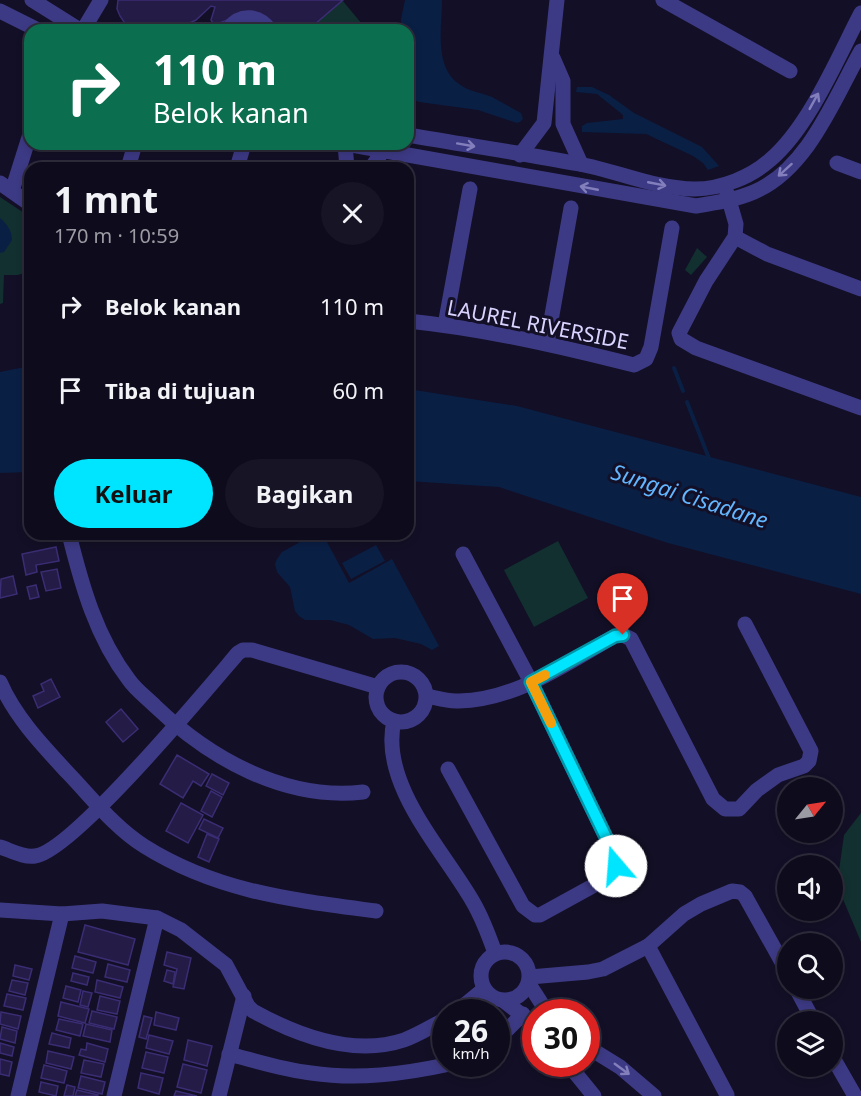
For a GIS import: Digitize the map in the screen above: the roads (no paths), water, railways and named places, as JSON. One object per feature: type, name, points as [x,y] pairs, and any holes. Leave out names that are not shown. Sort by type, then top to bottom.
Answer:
[{"type":"street","points":[[32,0],[72,24]]},
{"type":"street","points":[[86,24],[101,0]]},
{"type":"street","points":[[520,155],[544,123],[557,0]]},
{"type":"street","points":[[663,0],[790,71]]},
{"type":"street","points":[[0,11],[26,24]]},
{"type":"street","points":[[414,136],[581,164],[659,185],[696,189],[725,184],[749,175],[790,139],[811,107],[861,14]]},
{"type":"street","points":[[233,24],[251,17],[265,24]]},
{"type":"street","points":[[378,150],[696,206],[729,200],[756,191],[779,176],[803,154],[861,51]]},
{"type":"street","points":[[552,55],[562,81],[562,124],[581,164]]},
{"type":"street","points":[[544,123],[562,124]]},
{"type":"street","points":[[24,147],[6,187],[24,200]]},
{"type":"street","points":[[375,162],[383,151]]},
{"type":"street","points":[[837,163],[861,172]]},
{"type":"street","points":[[725,184],[736,224],[735,237],[706,281],[680,333],[681,339],[696,348],[861,408]]},
{"type":"street","points":[[445,325],[470,189]]},
{"type":"street","points":[[547,343],[571,208]]},
{"type":"street","name":"LAUREL RIVERSIDE","points":[[414,322],[547,343],[634,365],[646,358],[651,347],[672,228]]},
{"type":"street","points":[[735,237],[767,254],[861,289]]},
{"type":"street","points":[[71,540],[91,612],[111,652],[130,681],[175,726],[206,749],[236,766],[277,783],[329,793],[363,792]]},
{"type":"street","points":[[448,770],[529,912],[540,915],[611,876],[616,866],[615,856],[531,682],[463,554]]},
{"type":"street","points":[[427,696],[456,702],[501,693],[531,682],[615,636],[623,635],[631,639],[713,799],[725,809],[739,809],[757,790],[778,775],[804,766],[811,751],[745,624]]},
{"type":"street","points":[[0,847],[34,856],[46,852],[90,817],[175,726],[238,652],[252,650],[378,687]]},
{"type":"street","points":[[398,671],[406,672],[421,681],[427,696],[422,711],[417,717],[402,722],[394,721],[381,712],[377,704],[378,687],[390,674],[398,671]]},
{"type":"street","points":[[0,682],[30,731],[99,807],[144,846],[201,874],[242,890],[280,898],[376,911]]},
{"type":"street","points":[[394,721],[390,736],[401,782],[417,818],[473,901],[484,922],[495,953]]},
{"type":"street","points":[[529,980],[603,969],[648,946],[684,914],[732,891],[740,892],[745,896],[777,953]]},
{"type":"street","points":[[0,910],[62,914],[102,911],[157,918],[180,930],[226,965],[253,1011],[295,1032],[341,1044],[373,1046],[404,1040],[432,1026]]},
{"type":"street","points":[[18,1096],[62,914]]},
{"type":"street","points":[[114,1096],[157,918]]},
{"type":"street","points":[[648,946],[726,1095]]},
{"type":"street","points":[[499,999],[484,989],[481,973],[483,965],[495,953],[503,951],[519,956],[525,961],[529,980],[540,999]]},
{"type":"street","points":[[510,999],[519,996],[529,980]]},
{"type":"street","points":[[472,999],[484,989]]},
{"type":"street","points":[[219,1096],[244,996]]},
{"type":"street","points":[[510,1027],[522,1015]]},
{"type":"street","points":[[229,1054],[291,1070],[333,1075],[389,1075],[432,1067]]},
{"type":"street","points":[[600,1055],[620,1067],[654,1096]]},
{"type":"street","points":[[843,1075],[855,1096]]},
{"type":"street","points":[[579,1077],[594,1096]]},
{"type":"water","points":[[405,0],[442,0],[441,47],[443,59],[453,79],[469,90],[492,97],[521,113],[523,119],[517,123],[478,110],[414,100],[414,24],[401,24]]},
{"type":"water","points":[[577,87],[592,87],[609,95],[634,113],[702,147],[719,166],[708,170],[693,156],[646,134],[582,132],[582,126],[587,123],[623,119],[623,115],[597,94],[576,92]]},
{"type":"water","points":[[0,218],[9,228],[12,240],[4,252],[0,253]]},
{"type":"water","points":[[24,367],[24,472],[0,473],[0,372]]},
{"type":"water","name":"Sungai Cisadane","points":[[414,390],[517,406],[861,497],[861,594],[668,543],[499,487],[414,481]]},
{"type":"water","points":[[326,540],[349,583],[392,559],[439,646],[432,650],[421,644],[395,638],[373,639],[349,625],[330,620],[305,620],[299,616],[295,611],[290,587],[277,572],[275,564],[282,552],[300,542]]},
{"type":"water","points":[[376,545],[385,561],[351,579],[342,563]]},
{"type":"waterway","points":[[674,368],[683,391]]},
{"type":"waterway","points":[[687,402],[710,461]]}]
